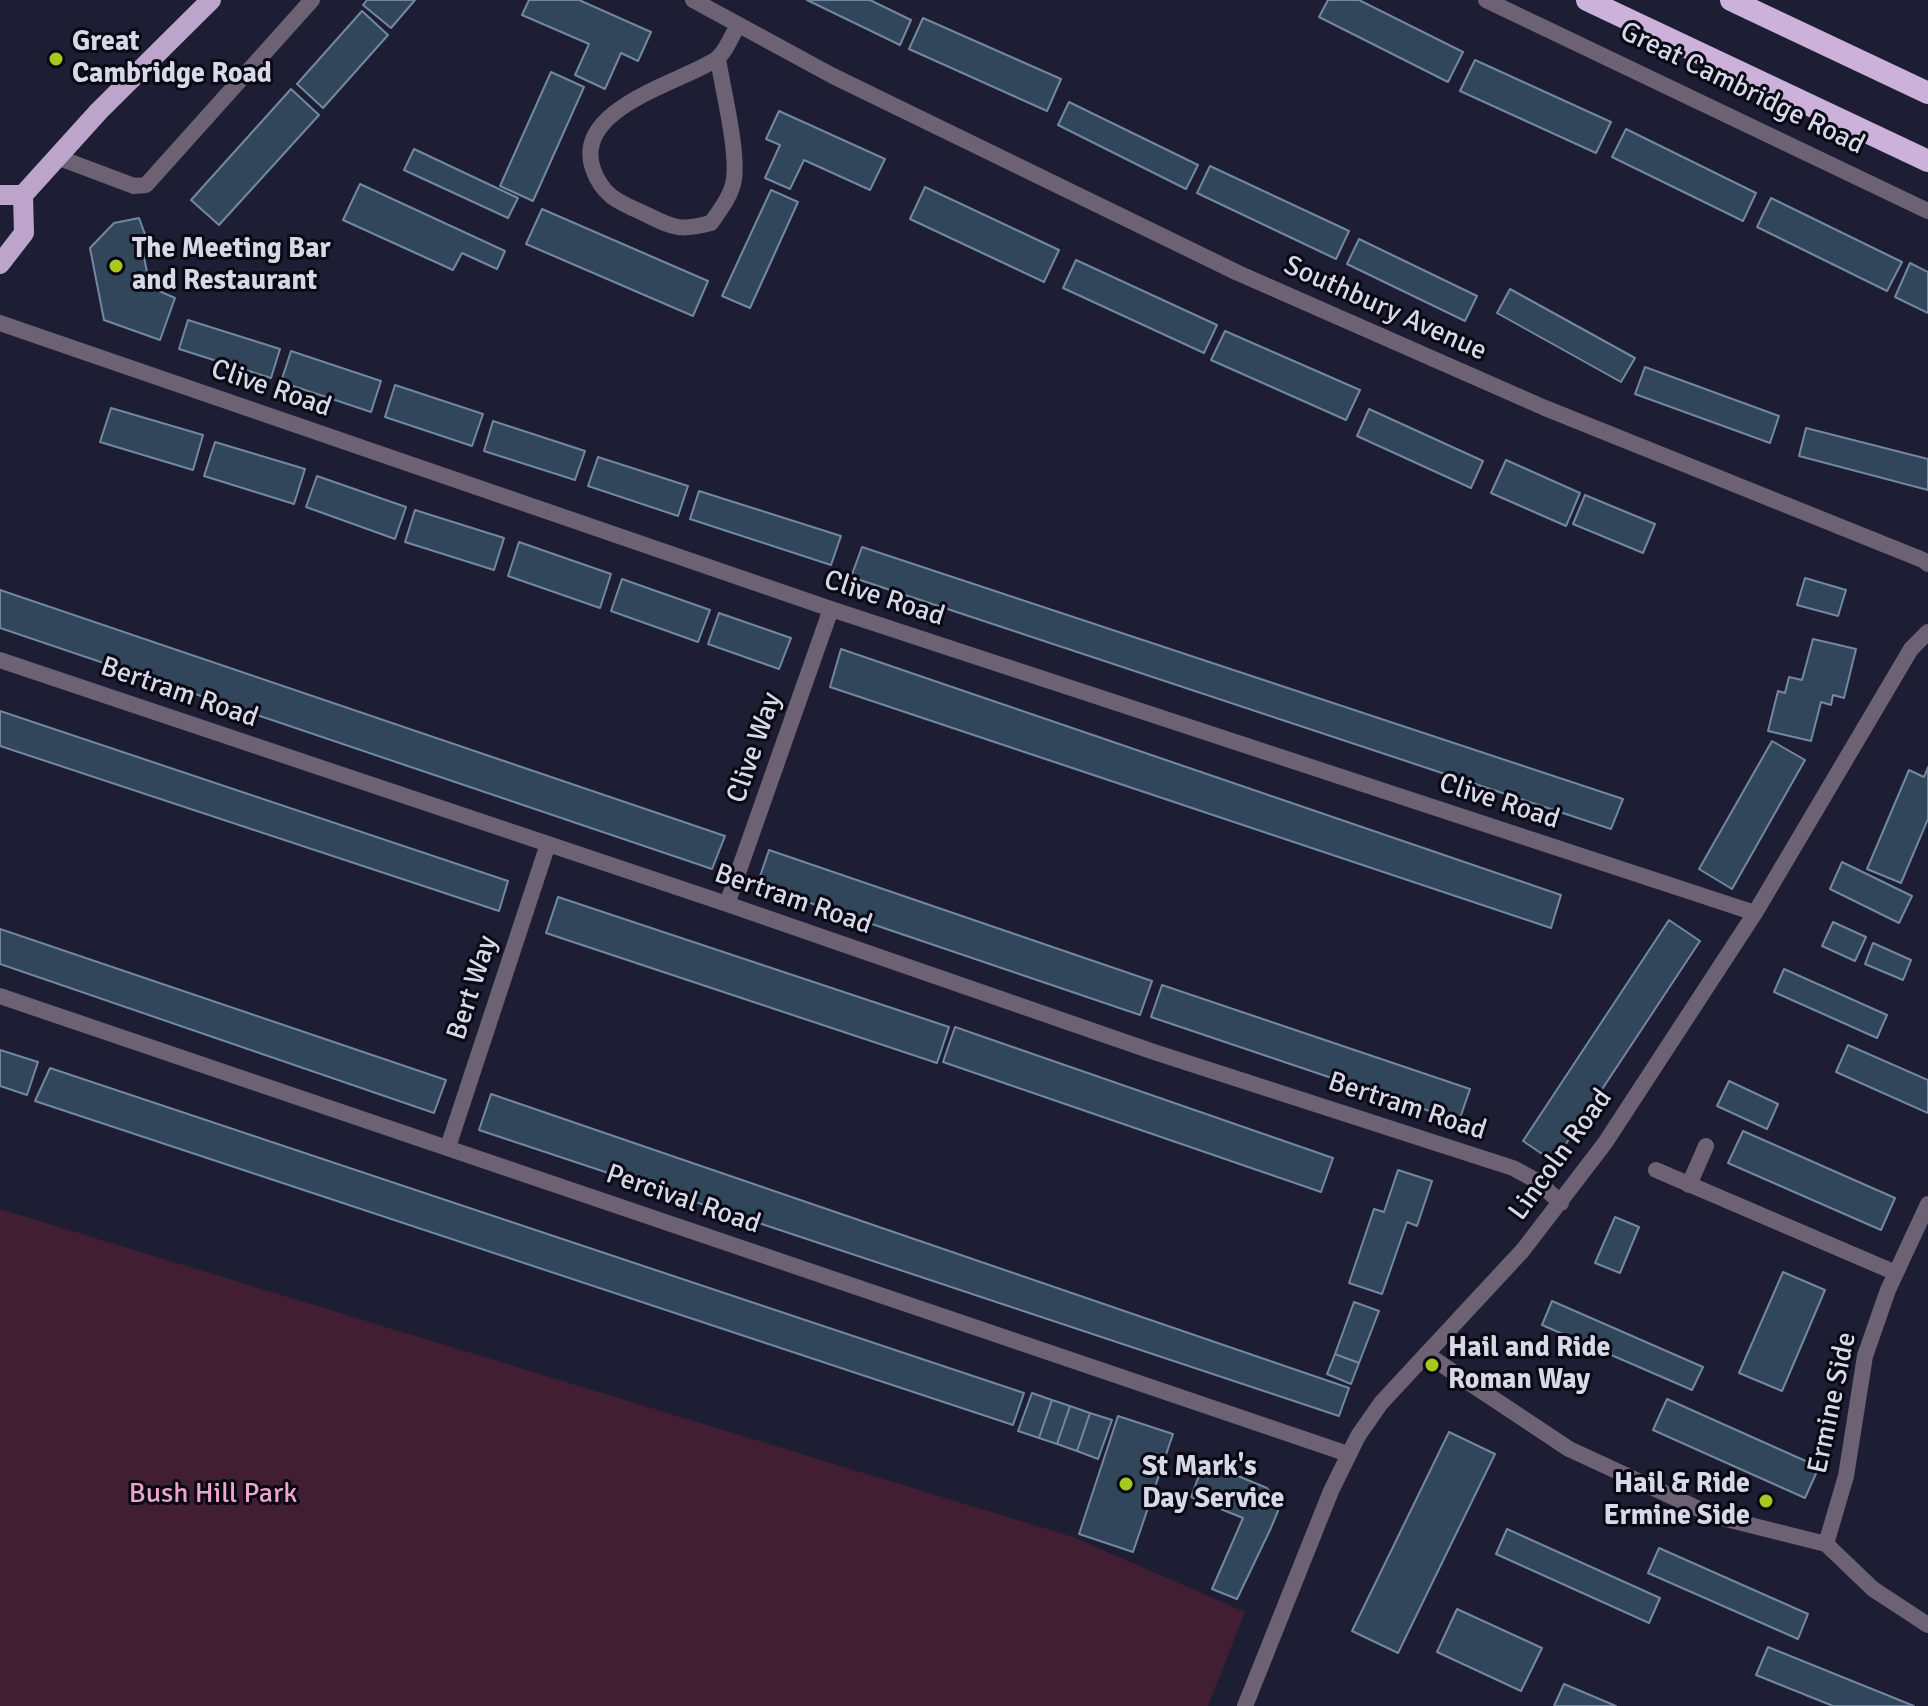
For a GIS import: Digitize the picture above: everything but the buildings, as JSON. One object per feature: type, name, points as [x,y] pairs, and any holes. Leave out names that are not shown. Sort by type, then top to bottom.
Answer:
[{"type":"highway","name":"Great Cambridge Road","points":[[1587,0],[1928,161]]},
{"type":"highway","points":[[1731,0],[1928,93]]},
{"type":"main road","points":[[0,264],[24,233],[23,195],[211,0]]},
{"type":"main road","points":[[0,195],[23,195]]},
{"type":"street","points":[[57,157],[134,186],[146,185],[312,0]]},
{"type":"street","name":"Southbury Avenue","points":[[693,0],[833,76],[1238,273],[1545,408],[1928,564]]},
{"type":"street","name":"Great Cambridge Road","points":[[1486,0],[1928,211]]},
{"type":"street","points":[[718,59],[734,160],[734,181],[711,223],[685,230],[610,198],[598,182],[590,159],[596,135],[613,113],[652,89],[718,59],[738,25]]},
{"type":"street","name":"Clive Road","points":[[0,323],[831,609],[1755,913]]},
{"type":"street","name":"Clive Way","points":[[727,904],[831,609]]},
{"type":"street","name":"Lincoln Road","points":[[1245,1706],[1348,1454],[1381,1403],[1523,1250],[1605,1143],[1755,913],[1911,649],[1928,632]]},
{"type":"street","name":"Bertram Road","points":[[0,660],[727,904],[1154,1052],[1513,1168],[1537,1181],[1561,1203]]},
{"type":"street","name":"Bert Way","points":[[448,1147],[548,844]]},
{"type":"street","name":"Percival Road","points":[[0,996],[1348,1454]]},
{"type":"street","points":[[1689,1185],[1706,1146]]},
{"type":"street","points":[[1656,1170],[1896,1273]]},
{"type":"street","name":"Ermine Side","points":[[1826,1544],[1846,1476],[1865,1356],[1896,1273],[1928,1204]]},
{"type":"street","points":[[1426,1354],[1569,1449],[1714,1516],[1826,1544],[1873,1589],[1928,1625]]},
{"type":"green space","name":"Bush Hill Park","points":[[0,1209],[1073,1537],[1245,1612],[1208,1706],[0,1706]]},
{"type":"place","name":"Great Cambridge Road","points":[[56,59]]},
{"type":"place","name":"The Meeting Bar and Restaurant","points":[[116,266]]},
{"type":"place","name":"Hail and Ride Roman Way","points":[[1432,1365]]},
{"type":"place","name":"St Mark's Day Service","points":[[1126,1484]]},
{"type":"place","name":"Hail & Ride Ermine Side","points":[[1766,1501]]}]
